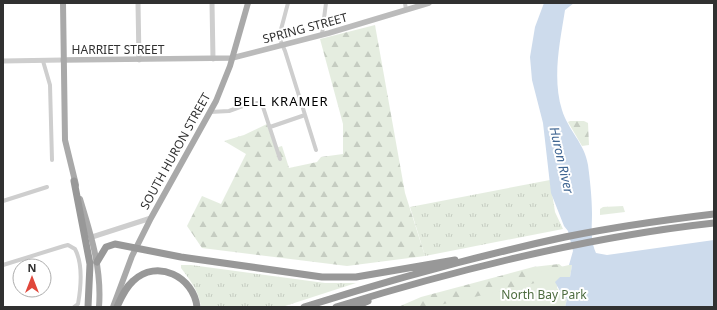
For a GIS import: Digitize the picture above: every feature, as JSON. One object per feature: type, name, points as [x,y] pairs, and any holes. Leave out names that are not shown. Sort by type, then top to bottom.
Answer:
[{"type":"highway","points":[[74,181],[90,264],[88,307]]},
{"type":"highway","points":[[304,307],[473,258],[565,237],[714,214]]},
{"type":"highway","points":[[336,307],[385,292],[568,247],[714,223]]},
{"type":"highway","points":[[98,262],[104,250],[111,245],[121,244],[188,258],[322,277],[356,277],[441,261],[473,258]]},
{"type":"highway","points":[[117,307],[132,281],[146,272],[154,271],[171,273],[184,280],[193,293],[197,307]]},
{"type":"highway","points":[[354,307],[385,292]]},
{"type":"main road","points":[[63,3],[64,140],[74,181],[92,237],[98,262],[100,278],[99,307]]},
{"type":"main road","name":"SOUTH HURON STREET","points":[[113,307],[151,218],[221,90],[248,3]]},
{"type":"main road","name":"SPRING STREET","points":[[232,58],[282,46],[429,3]]},
{"type":"main road","name":"HARRIET STREET","points":[[63,60],[232,58]]},
{"type":"street","points":[[138,3],[139,60]]},
{"type":"street","points":[[212,3],[213,59]]},
{"type":"street","points":[[288,3],[279,37],[316,150]]},
{"type":"street","points":[[322,34],[326,3]]},
{"type":"street","points":[[406,3],[406,10]]},
{"type":"street","points":[[43,60],[50,86],[52,160]]},
{"type":"street","name":"HARRIET STREET","points":[[3,61],[63,60]]},
{"type":"street","points":[[210,112],[229,112],[251,103],[258,103],[263,107],[280,159]]},
{"type":"street","points":[[270,126],[305,115]]},
{"type":"street","points":[[3,201],[47,187]]},
{"type":"street","points":[[92,237],[151,218]]},
{"type":"street","points":[[3,265],[68,245],[75,249],[78,258],[80,292],[78,304],[74,307]]},
{"type":"green space","points":[[375,25],[405,193],[425,256],[347,266],[202,248],[187,226],[202,196],[221,204],[246,154],[224,141],[244,135],[267,124],[275,148],[282,146],[289,168],[317,162],[321,157],[343,154],[343,124],[320,39]]},
{"type":"green space","points":[[584,121],[588,123],[589,145],[582,146],[568,122]]},
{"type":"green space","points":[[550,180],[555,212],[563,229],[425,256],[410,207]]},
{"type":"green space","points":[[623,206],[625,212],[600,215],[600,209],[603,207]]},
{"type":"green space","points":[[559,264],[565,269],[524,307],[398,307],[421,297],[533,267]]},
{"type":"green space","points":[[181,265],[191,265],[325,283],[356,283],[282,307],[201,307],[196,291],[191,281],[181,268]]},
{"type":"green space","name":"North Bay Park","points":[[572,265],[570,277],[560,277],[557,288],[567,299],[565,307],[431,307],[535,283],[538,272]]},
{"type":"water","name":"Huron River","points":[[544,3],[574,3],[565,10],[561,35],[557,73],[559,98],[568,124],[584,150],[588,165],[592,208],[592,238],[596,253],[607,255],[714,240],[714,307],[565,307],[567,299],[561,293],[555,282],[560,277],[570,277],[572,265],[569,265],[573,251],[568,231],[564,226],[551,193],[543,123],[532,80],[530,57],[535,27]]},
{"type":"district","name":"BELL KRAMER","points":[[281,101]]}]
